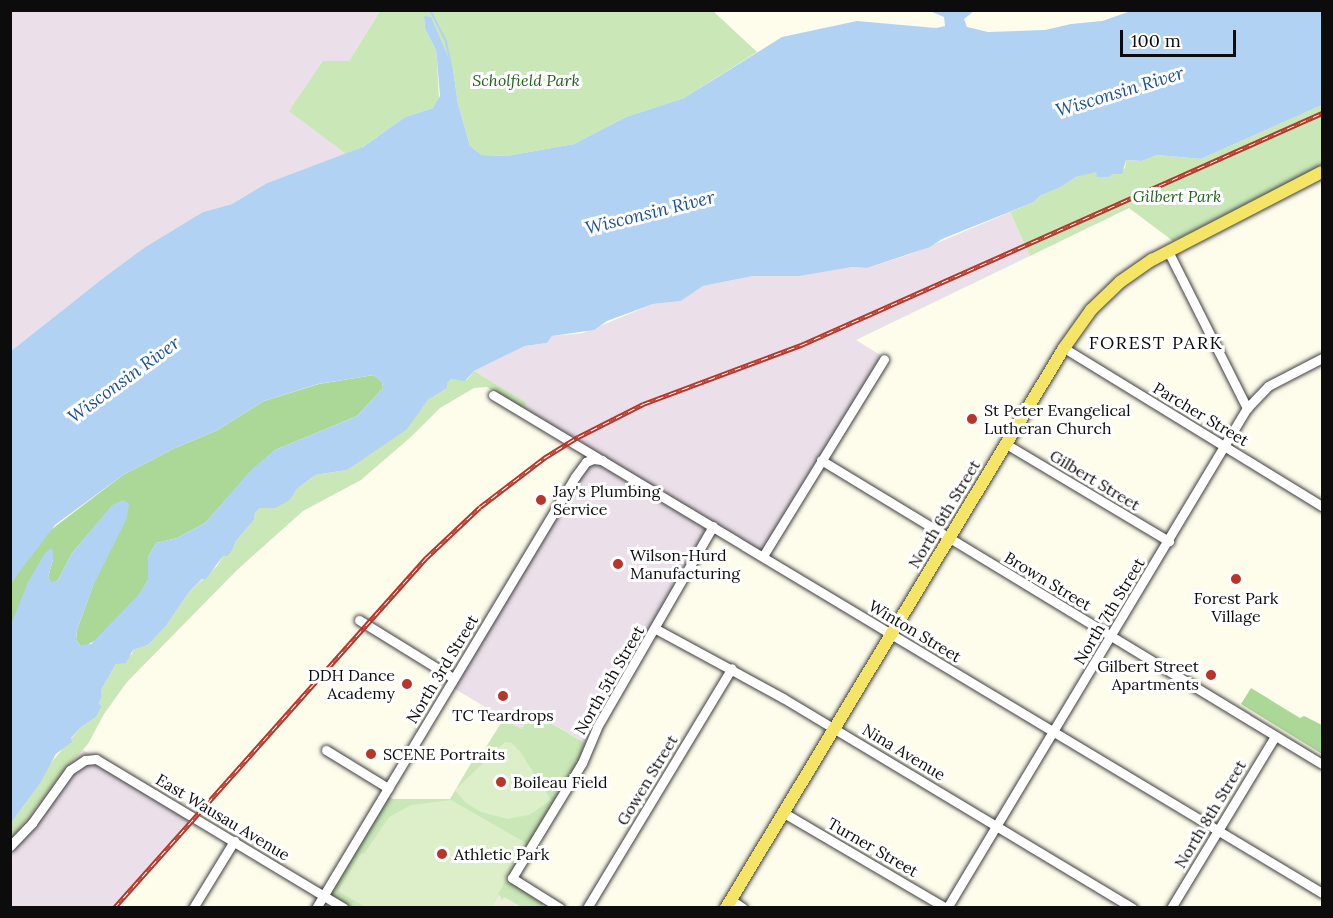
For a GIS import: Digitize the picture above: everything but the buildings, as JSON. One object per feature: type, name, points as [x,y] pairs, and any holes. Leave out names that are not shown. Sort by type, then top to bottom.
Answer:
[{"type":"main road","name":"North 6th Street","points":[[729,904],[1077,327],[1106,295],[1130,275],[1167,251],[1323,172]]},
{"type":"street","points":[[1167,251],[1247,408]]},
{"type":"street","name":"Parcher Street","points":[[1064,348],[1323,506]]},
{"type":"street","name":"North 7th Street","points":[[947,908],[1112,637],[1247,408],[1268,386],[1323,358]]},
{"type":"street","points":[[763,556],[884,359]]},
{"type":"street","name":"Winton Street","points":[[493,395],[1323,893]]},
{"type":"street","name":"Gilbert Street","points":[[1006,444],[1168,541]]},
{"type":"street","name":"North 3rd Street","points":[[316,908],[581,467],[590,460],[603,460]]},
{"type":"street","name":"Brown Street","points":[[821,460],[1323,764]]},
{"type":"street","name":"North 5th Street","points":[[560,908],[512,878],[582,763],[597,727],[656,629],[713,526]]},
{"type":"street","points":[[359,620],[453,678]]},
{"type":"street","name":"Nina Avenue","points":[[656,629],[732,668],[835,728],[1133,908]]},
{"type":"street","name":"Gowen Street","points":[[587,908],[732,668]]},
{"type":"street","name":"North 8th Street","points":[[1171,908],[1275,736]]},
{"type":"street","points":[[326,750],[388,788]]},
{"type":"street","name":"East Wausau Avenue","points":[[10,846],[32,823],[68,772],[85,760],[102,761],[344,908]]},
{"type":"street","name":"Turner Street","points":[[784,813],[947,908]]},
{"type":"street","points":[[193,908],[234,841]]},
{"type":"street","points":[[729,904],[743,908]]},
{"type":"shaded area","points":[[11,11],[380,11],[349,61],[289,110],[346,154],[267,183],[232,204],[203,212],[102,279],[11,351]]},
{"type":"shaded area","points":[[1010,212],[1030,256],[856,340],[888,360],[766,558],[715,527],[590,746],[533,712],[522,729],[450,686],[588,457],[523,409],[527,403],[474,371],[525,346],[547,343],[552,336],[583,333],[653,304],[681,301],[703,286],[753,276],[852,267],[867,268],[911,254]]},
{"type":"shaded area","points":[[83,750],[194,817],[115,907],[11,908],[11,840],[61,774]]},
{"type":"shaded area","points":[[499,894],[502,900],[504,897],[522,907],[491,907]]},
{"type":"green space","name":"Scholfield Park","points":[[380,11],[713,11],[757,52],[684,98],[626,117],[574,144],[507,156],[482,155],[470,146],[458,104],[453,69],[424,16],[425,29],[436,50],[439,101],[433,108],[405,117],[363,147],[346,154],[289,111],[323,61],[349,61]]},
{"type":"green space","name":"Gilbert Park","points":[[1322,105],[1322,165],[1173,241],[1129,208],[1030,256],[1010,212],[1034,202],[1040,196],[1061,187],[1076,177],[1096,171],[1113,174],[1125,168],[1126,160],[1142,161],[1157,155],[1201,159]]},
{"type":"green space","points":[[474,371],[527,403],[523,409],[487,387],[474,388],[440,408],[361,480],[303,511],[237,570],[127,682],[104,714],[88,744],[61,774],[11,840],[11,823],[39,785],[45,770],[80,728],[96,717],[102,706],[99,703],[102,697],[101,690],[116,664],[132,654],[133,650],[148,645],[166,626],[189,592],[217,566],[223,556],[233,549],[236,541],[254,520],[255,513],[260,508],[290,500],[297,489],[315,475],[347,470],[358,463],[406,429],[428,400],[445,389],[446,383],[451,379],[467,380]]},
{"type":"green space","points":[[374,375],[382,382],[383,388],[357,416],[275,450],[252,470],[205,523],[177,538],[156,543],[148,557],[148,580],[139,595],[96,640],[85,646],[80,645],[76,640],[77,630],[124,500],[112,506],[72,553],[58,580],[52,583],[48,578],[53,559],[11,625],[11,583],[44,535],[123,475],[175,448],[216,431],[264,401],[319,384]]},
{"type":"green space","points":[[1251,688],[1300,718],[1304,716],[1322,725],[1322,754],[1241,704]]},
{"type":"green space","points":[[532,712],[590,746],[511,879],[545,900],[541,907],[343,907],[324,896],[385,794],[393,799],[450,799],[477,753],[481,755],[501,723],[509,722],[522,729]]},
{"type":"green space","name":"Boileau Field","points":[[505,742],[512,743],[521,753],[551,800],[529,815],[507,819],[481,812],[465,802],[455,790]]},
{"type":"green space","name":"Athletic Park","points":[[451,800],[526,843],[491,907],[365,907],[338,891],[361,853],[364,854],[389,817],[411,805]]},
{"type":"water","name":"Wisconsin River","points":[[930,11],[974,11],[964,19],[967,27],[988,32],[1045,30],[1071,24],[1102,21],[1131,11],[1322,11],[1322,105],[1201,159],[1157,155],[1142,161],[1126,160],[1122,174],[1097,177],[1096,172],[1076,177],[1061,187],[1040,196],[1034,202],[942,239],[930,247],[867,268],[852,267],[799,276],[753,276],[703,286],[681,301],[653,304],[607,321],[594,330],[552,336],[547,343],[525,346],[474,371],[465,381],[451,379],[447,383],[447,388],[428,400],[407,429],[358,463],[347,470],[315,475],[297,489],[290,500],[275,508],[260,508],[255,513],[254,520],[236,541],[233,549],[227,556],[223,556],[206,579],[202,579],[189,592],[166,626],[148,645],[133,650],[126,663],[116,664],[101,690],[102,697],[99,703],[102,706],[96,717],[80,728],[71,738],[72,742],[56,754],[39,785],[11,823],[11,625],[28,582],[45,553],[51,548],[53,551],[48,578],[52,582],[58,580],[72,553],[112,505],[124,500],[129,504],[127,518],[93,586],[77,630],[76,640],[80,645],[91,644],[139,594],[148,580],[148,557],[156,543],[177,538],[205,523],[252,469],[275,450],[357,416],[383,388],[382,382],[374,375],[318,384],[264,401],[216,431],[175,448],[123,475],[55,525],[11,583],[11,351],[144,248],[203,212],[232,204],[267,183],[363,147],[405,117],[433,108],[440,96],[437,60],[436,50],[425,29],[424,16],[431,17],[453,69],[458,104],[470,146],[482,155],[507,156],[574,144],[626,117],[684,98],[782,37],[857,21],[936,28],[945,26],[944,17]]},
{"type":"waterway","points":[[430,10],[446,42],[451,66]]},
{"type":"railway","points":[[114,908],[426,558],[480,507],[544,458],[578,437],[643,404],[801,345],[1322,113]]},
{"type":"place","name":"St Peter Evangelical Lutheran Church","points":[[972,419]]},
{"type":"place","name":"Jay's Plumbing Service","points":[[541,500]]},
{"type":"place","name":"Wilson-Hurd Manufacturing","points":[[618,564]]},
{"type":"place","name":"Forest Park Village","points":[[1236,579]]},
{"type":"place","name":"Gilbert Street Apartments","points":[[1211,675]]},
{"type":"place","name":"DDH Dance Academy","points":[[407,684]]},
{"type":"place","name":"TC Teardrops","points":[[503,696]]},
{"type":"place","name":"SCENE Portraits","points":[[371,754]]},
{"type":"place","name":"Boileau Field","points":[[501,782]]},
{"type":"place","name":"Athletic Park","points":[[442,854]]},
{"type":"district","name":"FOREST PARK","points":[[1156,343]]}]
